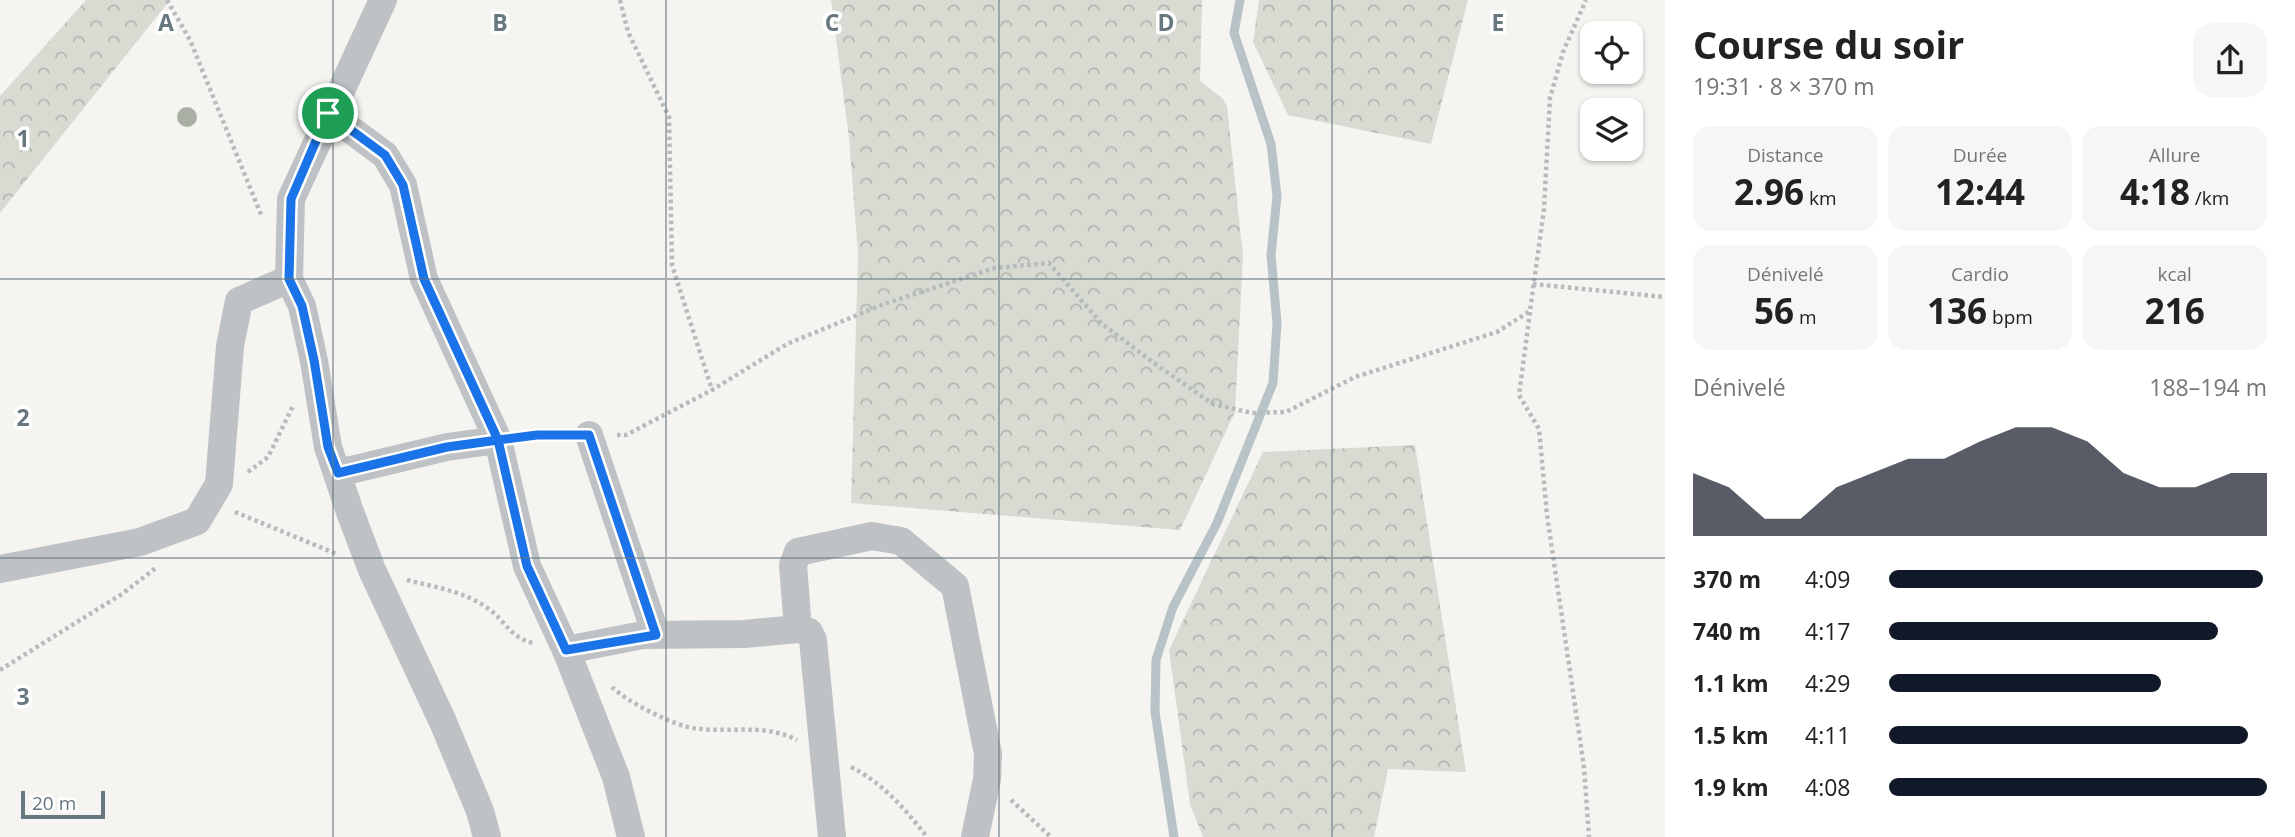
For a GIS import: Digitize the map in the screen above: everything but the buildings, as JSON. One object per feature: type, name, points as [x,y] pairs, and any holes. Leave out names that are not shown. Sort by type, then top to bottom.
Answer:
[{"type":"street","points":[[383,0],[328,113],[291,199],[289,279],[302,306],[328,447],[372,570],[443,722],[480,811],[487,837]]},
{"type":"street","points":[[328,113],[385,155],[403,185],[424,279],[498,440],[527,566],[566,650],[616,777],[631,837]]},
{"type":"street","points":[[0,569],[141,542],[197,521],[219,484],[230,346],[239,301],[289,279]]},
{"type":"street","points":[[589,435],[656,635]]},
{"type":"street","points":[[338,473],[447,447],[498,440]]},
{"type":"street","points":[[798,629],[793,565],[798,552],[872,536],[901,541],[955,586],[988,754],[988,779],[975,837]]},
{"type":"street","points":[[566,650],[656,635],[744,634],[798,629],[809,632],[813,640],[832,837]]},
{"type":"path","points":[[167,0],[190,40],[265,224]]},
{"type":"path","points":[[620,0],[628,32],[669,117],[672,265],[712,390]]},
{"type":"path","points":[[1586,0],[1563,52],[1550,98],[1544,209],[1519,395],[1539,429],[1547,515],[1584,767],[1589,837]]},
{"type":"path","points":[[498,440],[537,435],[626,435],[712,390],[787,344],[884,304],[995,268],[1049,264],[1102,324],[1151,360],[1213,404],[1252,413],[1286,412],[1355,377],[1497,332],[1530,311]]},
{"type":"path","points":[[1533,284],[1665,297]]},
{"type":"path","points":[[988,779],[1051,837]]},
{"type":"green space","points":[[86,0],[170,0],[0,213],[0,96]]},
{"type":"green space","points":[[831,0],[1202,0],[1200,81],[1222,98],[1227,106],[1243,256],[1235,412],[1180,530],[851,503],[858,254],[849,138]]},
{"type":"green space","points":[[1259,0],[1468,0],[1431,144],[1288,115],[1253,42]]},
{"type":"green space","points":[[1415,445],[1466,772],[1388,769],[1374,837],[1203,837],[1190,804],[1169,650],[1263,452]]},
{"type":"waterway","points":[[1174,837],[1155,712],[1156,660],[1173,607],[1217,523],[1273,383],[1277,323],[1271,255],[1277,196],[1271,144],[1234,33],[1240,0]]},
{"type":"route","points":[[328,113],[291,199],[289,279],[302,306],[328,447],[338,473],[447,447],[498,440],[527,566],[566,650],[643,635],[656,635],[589,435],[537,435],[498,440],[424,279],[403,185],[385,155],[328,113]]}]
